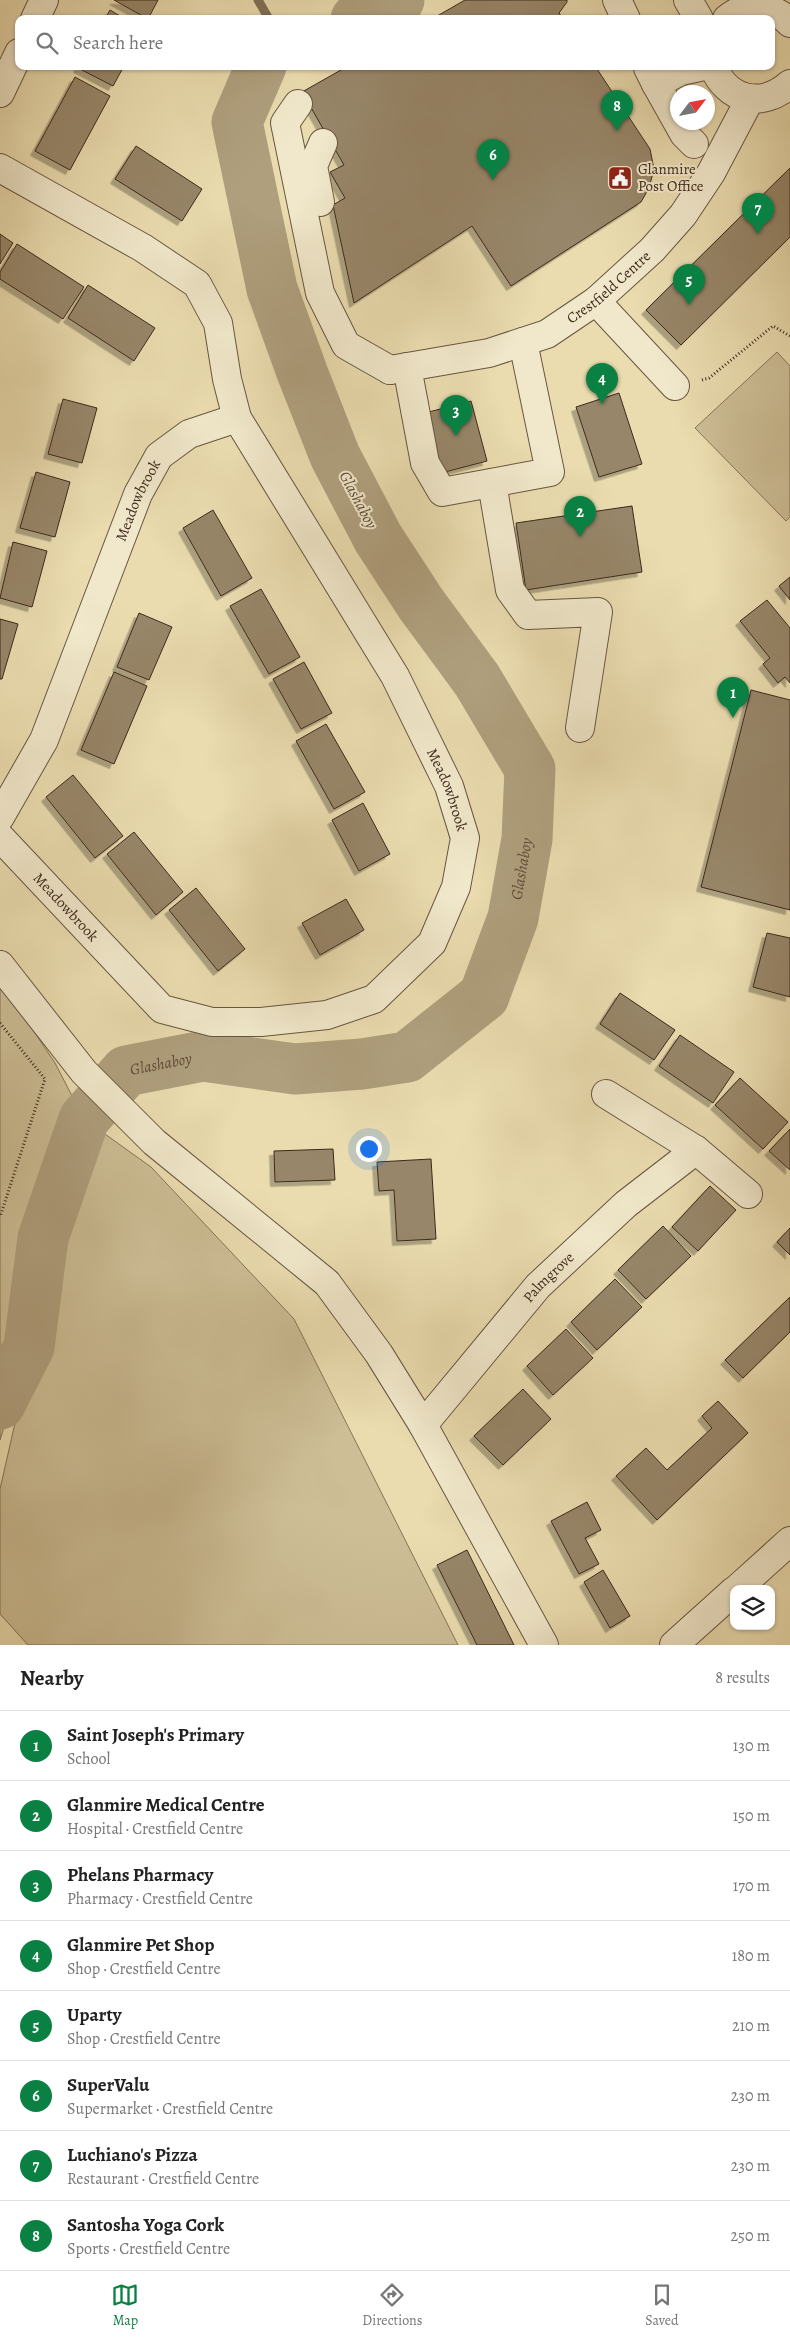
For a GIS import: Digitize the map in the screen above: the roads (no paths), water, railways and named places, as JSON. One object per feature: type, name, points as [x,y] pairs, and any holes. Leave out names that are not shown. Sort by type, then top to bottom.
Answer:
[{"type":"street","points":[[37,15],[44,0]]},
{"type":"street","points":[[617,0],[624,15]]},
{"type":"street","points":[[688,0],[697,15]]},
{"type":"street","points":[[727,12],[757,8],[772,10],[790,23]]},
{"type":"street","points":[[0,93],[15,61]]},
{"type":"street","points":[[686,70],[652,75],[684,134],[694,144]]},
{"type":"street","points":[[714,70],[717,77],[726,87],[737,95],[775,97]]},
{"type":"street","name":"Crestfield Centre","points":[[398,369],[489,353],[547,334],[596,301],[652,250],[683,215],[711,173],[775,97]]},
{"type":"street","points":[[298,104],[285,123],[320,293],[346,345],[398,369]]},
{"type":"street","points":[[323,143],[313,166],[336,286],[355,340],[398,369],[425,463],[442,492],[550,472],[523,342]]},
{"type":"street","name":"Meadowbrook","points":[[0,168],[143,248],[197,284],[218,324],[227,379],[237,418],[395,676],[449,786],[465,838],[456,887],[432,943],[374,999],[327,1015],[261,1022],[212,1022],[162,1009],[0,837]]},
{"type":"street","points":[[596,301],[675,386]]},
{"type":"street","name":"Meadowbrook","points":[[0,817],[44,740],[138,494],[159,456],[189,434],[237,418]]},
{"type":"street","points":[[492,483],[510,590],[528,616],[598,612],[580,728]]},
{"type":"street","points":[[0,965],[84,1072],[154,1142],[327,1283],[379,1354],[422,1425],[544,1645]]},
{"type":"street","points":[[606,1094],[696,1150],[748,1194]]},
{"type":"street","name":"Palmgrove","points":[[422,1425],[538,1286],[626,1204],[696,1150]]},
{"type":"street","points":[[741,1585],[790,1541]]},
{"type":"street","points":[[674,1645],[730,1596]]},
{"type":"waterway","points":[[258,0],[267,15]]},
{"type":"waterway","name":"Glashaboy","points":[[365,15],[399,0]]},
{"type":"waterway","name":"Glashaboy","points":[[0,1404],[29,1347],[43,1238],[84,1119],[126,1071],[203,1056],[295,1069],[362,1064],[407,1057],[484,996],[513,918],[527,839],[530,769],[477,680],[421,604],[378,538],[335,456],[302,372],[272,289],[237,122],[259,70]]},
{"type":"place","name":"Santosha Yoga Cork","points":[[617,131]]},
{"type":"place","name":"Glanmire Post Office","points":[[620,178]]},
{"type":"place","name":"SuperValu","points":[[493,180]]},
{"type":"place","name":"Luchiano's Pizza","points":[[758,234]]},
{"type":"place","name":"Uparty","points":[[689,305]]},
{"type":"place","name":"Glanmire Pet Shop","points":[[602,404]]},
{"type":"place","name":"Phelans Pharmacy","points":[[456,436]]},
{"type":"place","name":"Glanmire Medical Centre","points":[[580,537]]},
{"type":"place","name":"Saint Joseph's Primary","points":[[733,718]]}]
